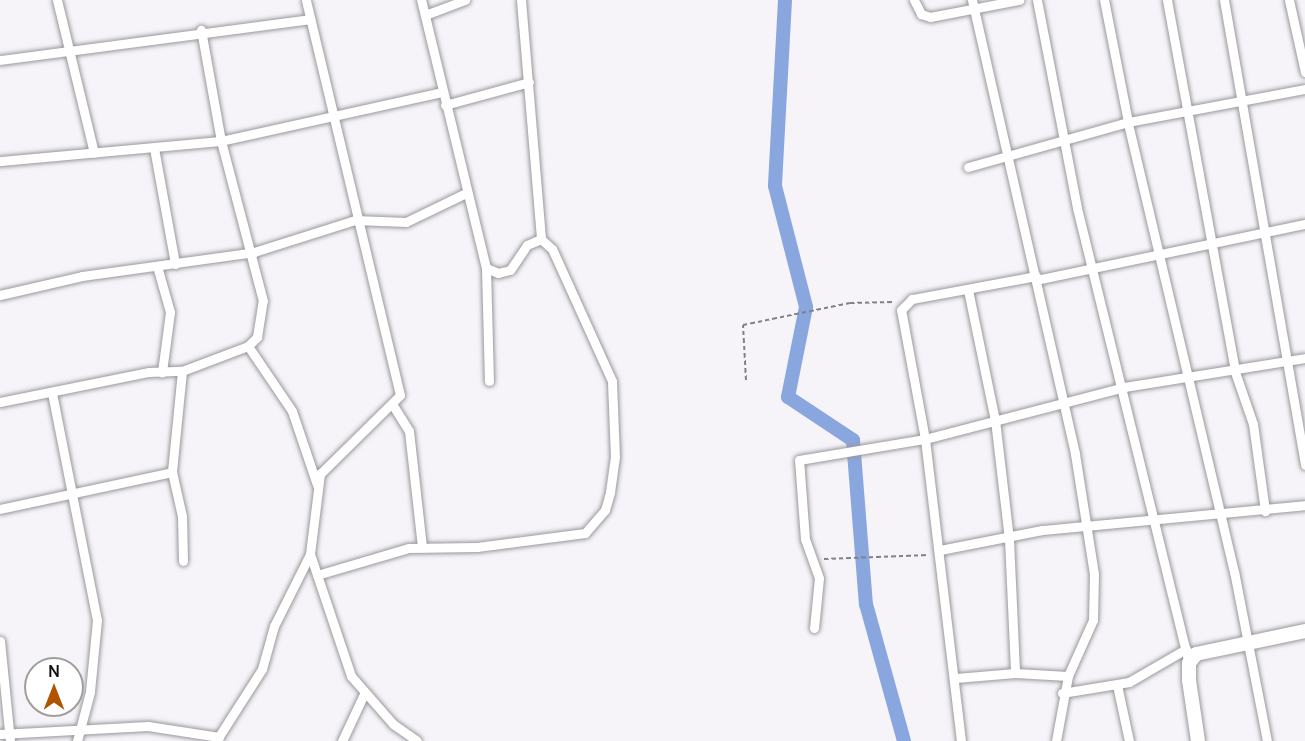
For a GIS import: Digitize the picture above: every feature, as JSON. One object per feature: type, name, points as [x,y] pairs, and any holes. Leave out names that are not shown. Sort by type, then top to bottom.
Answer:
[{"type":"street","points":[[57,0],[72,48],[94,153]]},
{"type":"street","points":[[0,642],[7,736],[81,726],[148,726],[217,739],[262,669],[274,626],[310,554],[318,488],[325,466],[394,407],[400,395],[396,361],[356,220],[306,0]]},
{"type":"street","points":[[420,0],[464,194],[486,268],[489,381]]},
{"type":"street","points":[[425,15],[465,0]]},
{"type":"street","points":[[317,575],[422,547],[477,548],[585,533],[605,510],[615,457],[615,393],[552,249],[541,239],[521,0]]},
{"type":"street","points":[[914,0],[921,14],[930,17],[974,11],[1019,0]]},
{"type":"street","points":[[972,0],[1063,402],[1094,574],[1093,620],[1062,693],[1056,741]]},
{"type":"street","points":[[1037,0],[1091,268],[1124,387],[1186,649],[1198,741]]},
{"type":"street","points":[[1104,0],[1128,122],[1220,517],[1267,741]]},
{"type":"street","points":[[1167,0],[1234,372],[1253,424],[1265,511]]},
{"type":"street","points":[[1224,0],[1268,232],[1305,465]]},
{"type":"street","points":[[1289,0],[1305,72]]},
{"type":"street","points":[[0,60],[201,30],[310,19]]},
{"type":"street","points":[[0,402],[162,372],[182,371],[248,346],[263,322],[254,252],[221,141],[201,30]]},
{"type":"street","points":[[445,105],[529,82]]},
{"type":"street","points":[[968,167],[1128,122],[1186,109],[1305,89]]},
{"type":"street","points":[[0,161],[221,141],[334,118],[442,92]]},
{"type":"street","points":[[154,148],[175,264]]},
{"type":"street","points":[[0,295],[82,276],[254,252],[356,220],[406,222],[464,194]]},
{"type":"street","points":[[961,741],[956,678],[925,439],[902,304],[1305,224]]},
{"type":"street","points":[[486,268],[498,273],[510,270],[527,245],[541,239]]},
{"type":"street","points":[[157,266],[170,312],[162,372]]},
{"type":"street","points":[[968,290],[995,420],[1009,539],[1015,673]]},
{"type":"street","points":[[248,346],[292,411],[318,488]]},
{"type":"street","points":[[814,628],[819,578],[812,560],[799,460],[878,445],[925,439],[1124,387],[1234,372],[1305,358]]},
{"type":"street","points":[[182,371],[172,472],[182,516],[183,561]]},
{"type":"street","points":[[52,393],[74,493],[97,620],[77,741]]},
{"type":"street","points":[[394,407],[409,431],[422,547]]},
{"type":"street","points":[[0,509],[172,472]]},
{"type":"street","points":[[940,554],[1009,539],[1086,527],[1220,517],[1305,505]]},
{"type":"street","points":[[310,554],[351,676],[364,694],[417,741]]},
{"type":"street","points":[[1189,663],[1205,649],[1305,631]]},
{"type":"street","points":[[1062,693],[1117,685],[1186,649]]},
{"type":"street","points":[[956,678],[1015,673],[1068,676]]},
{"type":"street","points":[[1117,685],[1129,741]]},
{"type":"street","points":[[342,741],[364,694]]},
{"type":"path","points":[[746,380],[742,325],[880,300],[902,304]]},
{"type":"path","points":[[812,560],[855,554],[940,554]]},
{"type":"waterway","points":[[785,0],[775,186],[806,307],[788,397],[853,440],[866,604],[904,741]]}]
